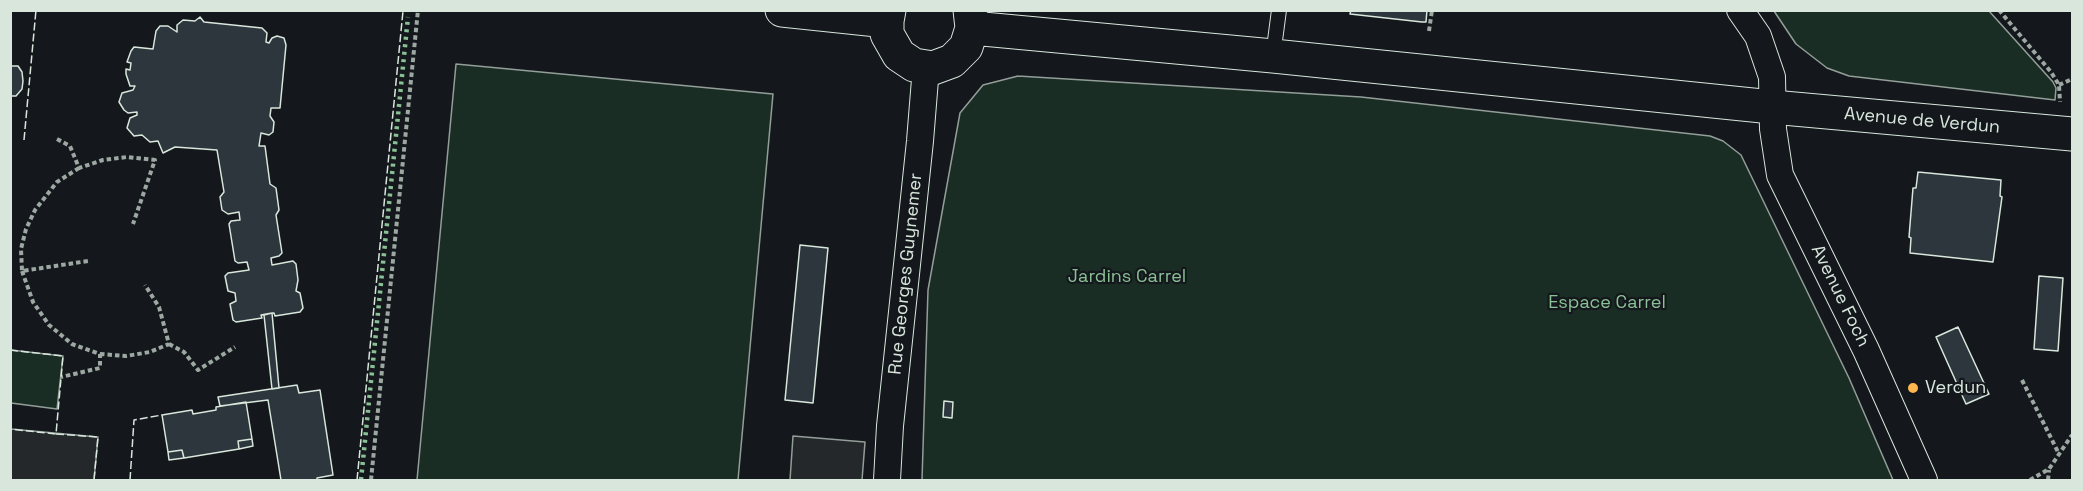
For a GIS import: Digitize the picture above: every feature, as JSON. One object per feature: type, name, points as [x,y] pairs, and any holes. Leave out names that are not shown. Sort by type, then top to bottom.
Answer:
[{"type":"street","points":[[782,10],[888,16],[889,39],[899,55],[914,65],[926,67],[946,64],[957,57],[969,41],[971,19]]},
{"type":"street","name":"Avenue Foch","points":[[1740,10],[1758,36],[1772,77],[1773,129],[1780,175],[1866,350],[1924,480]]},
{"type":"street","name":"Avenue de Verdun","points":[[971,19],[1273,56],[1772,107],[2066,120]]},
{"type":"street","name":"Rue Georges Guynemer","points":[[887,480],[890,426],[926,67]]},
{"type":"lane","points":[[1273,56],[1279,10]]},
{"type":"path","points":[[371,480],[418,10]]},
{"type":"path","points":[[1429,31],[1432,10]]},
{"type":"path","points":[[1999,10],[2059,85],[2066,120]]},
{"type":"path","points":[[2059,85],[2073,79]]},
{"type":"path","points":[[57,139],[70,146],[80,168]]},
{"type":"path","points":[[133,224],[155,160],[115,158],[80,168],[57,182],[34,210],[21,249],[22,271],[33,302],[49,325],[72,344],[100,354],[126,356],[150,352],[169,344]]},
{"type":"path","points":[[22,271],[87,261]]},
{"type":"path","points":[[145,285],[159,307],[169,344],[184,352],[198,370],[235,347]]},
{"type":"path","points":[[61,377],[100,368],[100,354]]},
{"type":"path","points":[[2022,380],[2059,454]]},
{"type":"path","points":[[2030,480],[2049,469],[2073,435]]},
{"type":"path","points":[[2048,480],[2049,469]]},
{"type":"green space","points":[[1774,11],[1989,11],[2053,82],[2056,88],[2055,100],[1849,76],[1827,68],[1796,44]]},
{"type":"green space","points":[[456,64],[773,94],[738,480],[417,480]]},
{"type":"green space","points":[[1018,76],[1361,97],[1710,136],[1723,141],[1741,155],[1849,378],[1893,480],[922,480],[928,290],[960,113],[983,85]]},
{"type":"green space","points":[[11,350],[63,356],[57,409],[11,403]]},
{"type":"shaded area","points":[[11,429],[98,437],[94,480],[11,480]]},
{"type":"shaded area","points":[[793,436],[865,442],[862,480],[790,480]]},
{"type":"building","points":[[1351,10],[1427,10],[1426,22],[1422,22],[1350,14]]},
{"type":"building","points":[[200,17],[204,22],[262,28],[267,33],[266,42],[269,43],[277,36],[284,38],[286,45],[280,108],[271,108],[270,116],[274,122],[273,132],[269,135],[261,133],[259,146],[265,146],[270,184],[276,188],[279,210],[276,215],[282,253],[271,258],[272,265],[293,261],[296,264],[298,280],[296,291],[300,293],[303,308],[300,312],[275,316],[272,313],[261,315],[262,318],[236,322],[233,320],[230,304],[236,301],[235,293],[228,291],[225,276],[228,273],[249,270],[247,262],[235,261],[229,224],[231,221],[240,220],[239,212],[228,214],[222,210],[220,197],[224,192],[217,150],[175,147],[163,153],[158,141],[150,142],[142,135],[134,136],[127,128],[130,118],[137,115],[137,112],[128,113],[119,102],[122,93],[133,90],[135,86],[130,86],[126,74],[126,69],[130,70],[131,63],[127,62],[131,51],[134,47],[153,49],[156,31],[160,26],[168,26],[177,32],[177,25],[183,20],[195,21]]},
{"type":"building","points":[[10,66],[18,66],[22,72],[22,89],[16,96],[10,96]]},
{"type":"building","points":[[1918,172],[2001,180],[2000,196],[2002,197],[1993,262],[1910,253],[1913,188],[1916,188]]},
{"type":"building","points":[[800,245],[828,248],[813,403],[785,400]]},
{"type":"building","points":[[2039,276],[2063,278],[2058,351],[2034,349]]},
{"type":"building","points":[[272,313],[279,388],[272,389],[264,315]]},
{"type":"building","points":[[1958,327],[1989,394],[1966,404],[1936,337]]},
{"type":"building","points":[[297,385],[299,393],[320,390],[333,475],[317,478],[317,480],[281,480],[268,400],[220,406],[218,397]]},
{"type":"building","points":[[944,401],[953,402],[952,418],[943,417]]},
{"type":"building","points":[[246,402],[252,439],[238,441],[239,449],[184,458],[182,450],[168,452],[162,415],[192,410],[193,414]]},
{"type":"building","points":[[252,439],[253,446],[239,449],[238,441]]},
{"type":"building","points":[[182,450],[184,458],[169,460],[168,452]]},
{"type":"hedge","points":[[361,480],[408,17]]},
{"type":"fence","points":[[24,140],[36,10]]},
{"type":"fence","points":[[357,480],[403,11]]},
{"type":"fence","points":[[10,350],[63,356],[56,434],[10,429]]},
{"type":"fence","points":[[130,480],[134,420],[162,415]]},
{"type":"fence","points":[[56,434],[98,437],[94,480]]},
{"type":"place","name":"Verdun","points":[[1913,388]]},
{"type":"park label","name":"Jardins Carrel","points":[[1127,277]]},
{"type":"park label","name":"Espace Carrel","points":[[1607,303]]}]
